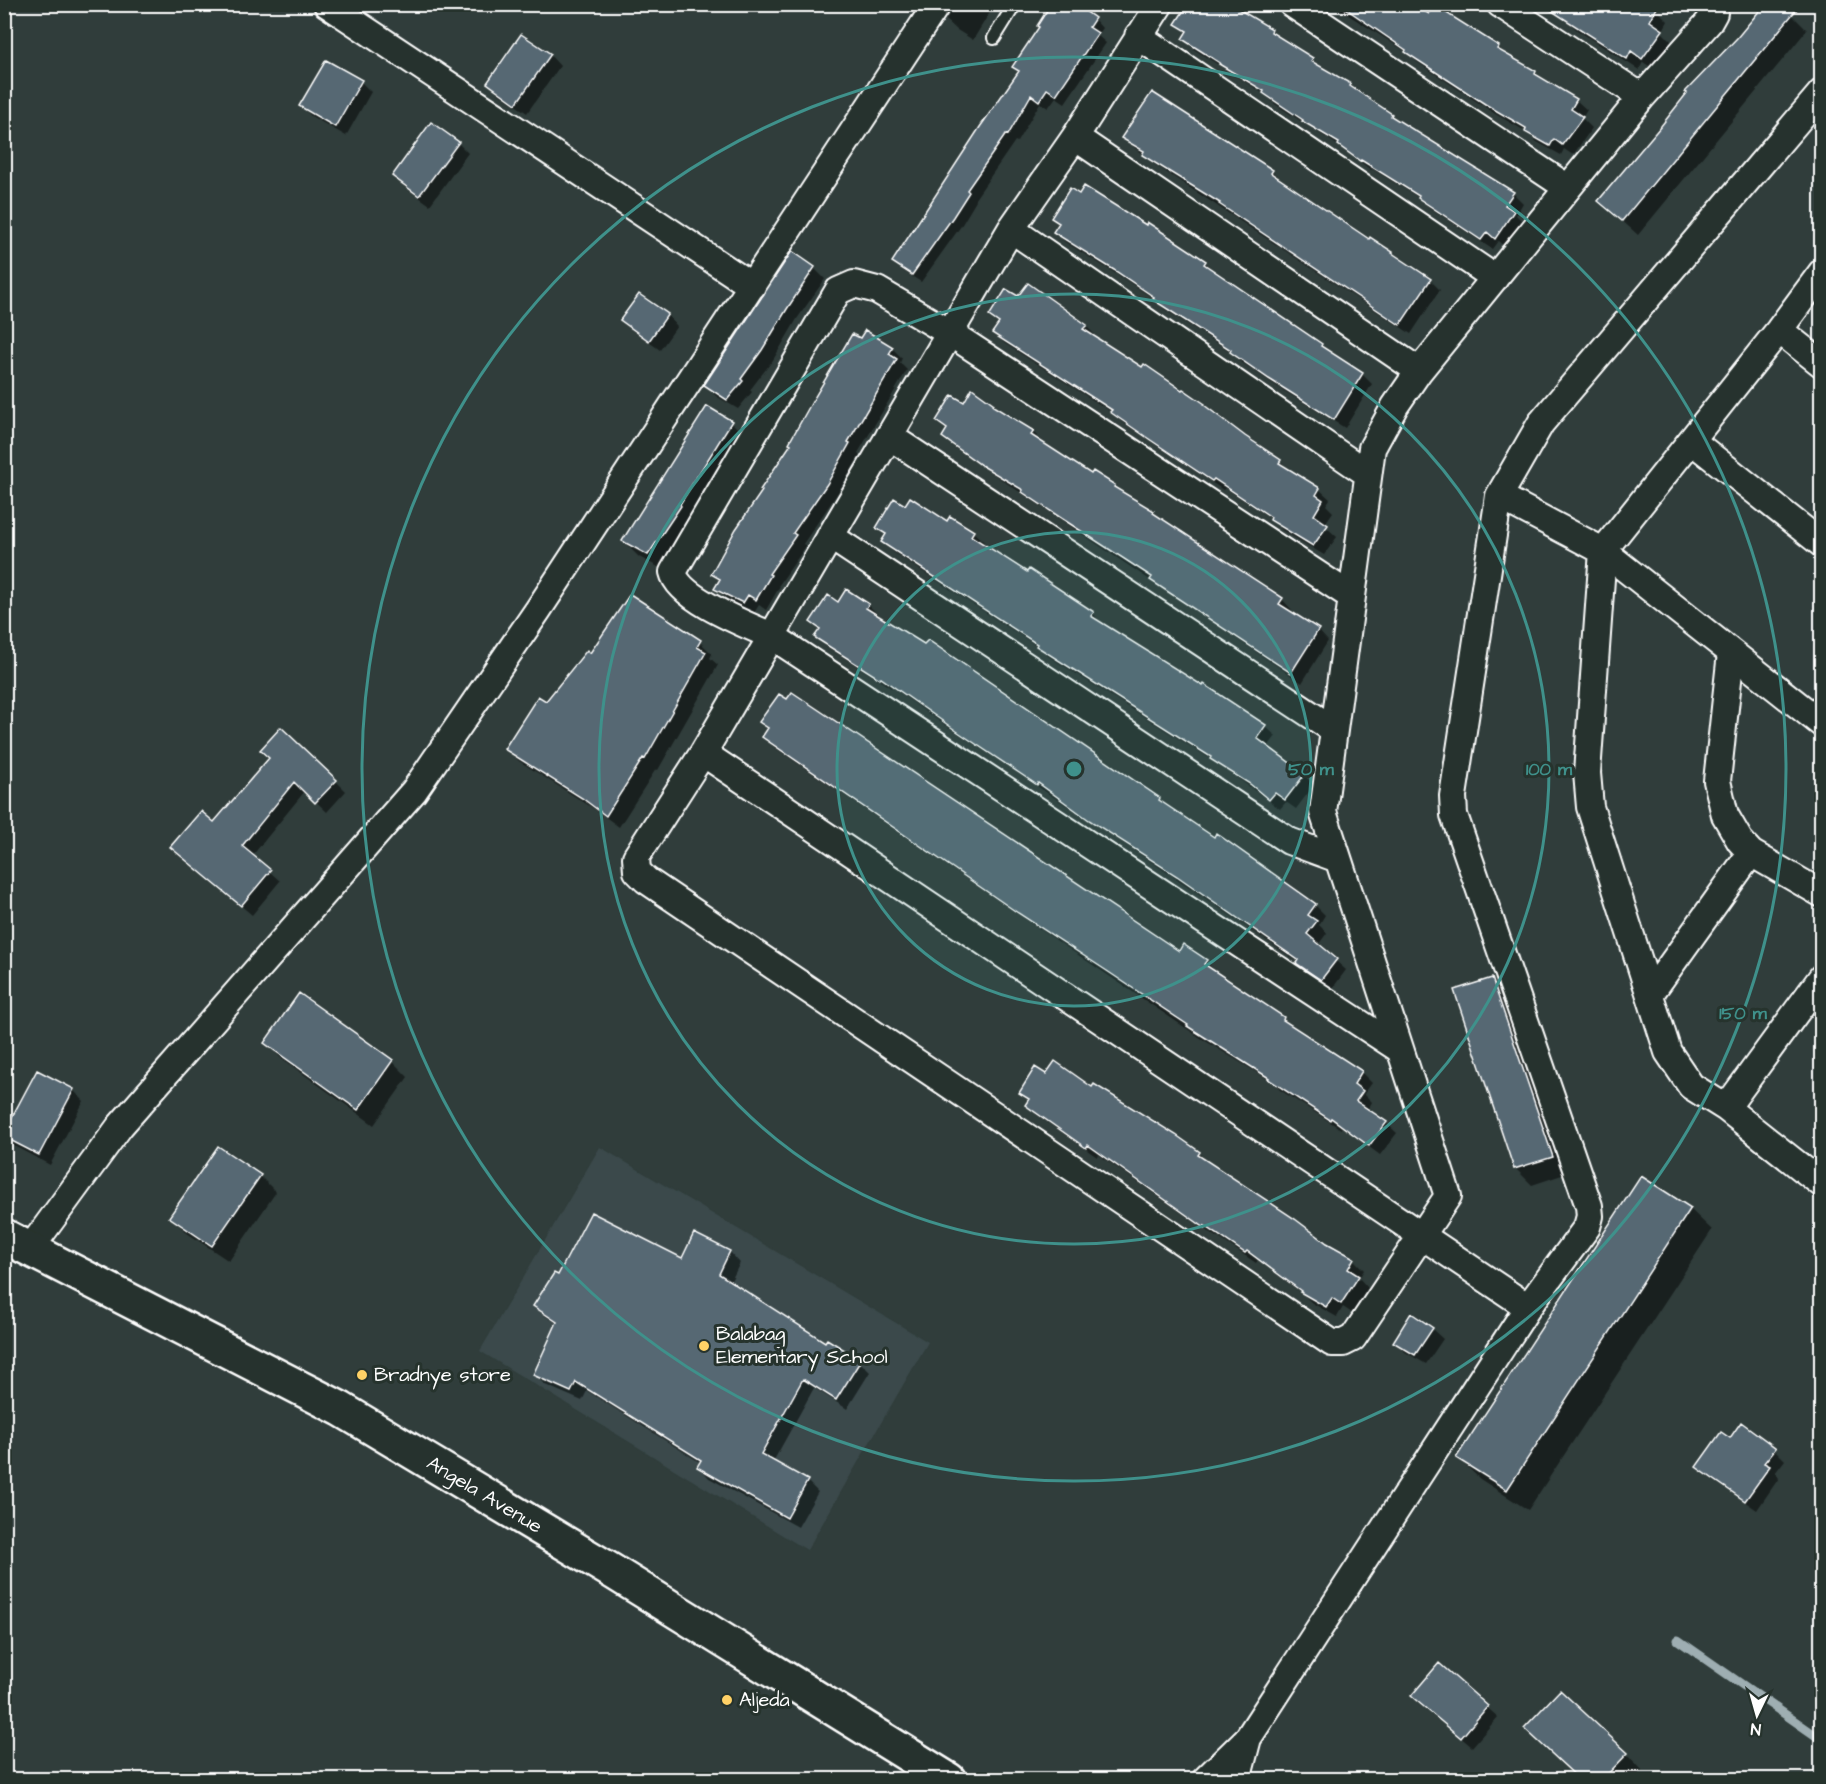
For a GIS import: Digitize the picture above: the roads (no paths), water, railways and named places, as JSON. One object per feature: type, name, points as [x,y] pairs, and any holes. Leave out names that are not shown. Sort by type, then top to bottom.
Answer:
[{"type":"main road","name":"Angela Avenue","points":[[17,1243],[341,1409],[610,1570],[949,1779]]},
{"type":"street","points":[[327,4],[752,286]]},
{"type":"street","points":[[17,1243],[414,791],[538,610],[937,4]]},
{"type":"street","points":[[1292,4],[1568,188]]},
{"type":"street","points":[[1500,4],[1642,97]]},
{"type":"street","points":[[1154,7],[1075,136],[1011,230],[703,753],[636,857],[637,871],[646,880],[1332,1343],[1343,1343],[1353,1338],[1448,1196],[1323,812],[1372,448],[1395,406],[1419,371],[1642,97],[1709,22],[1714,13],[1714,4]]},
{"type":"street","points":[[1138,36],[1494,278]]},
{"type":"street","points":[[1205,1779],[1248,1738],[1528,1306],[1587,1227],[1590,1216],[1589,1206],[1454,815],[1453,796],[1499,496],[1541,423],[1821,92]]},
{"type":"street","points":[[1075,136],[1419,371]]},
{"type":"street","points":[[1011,230],[1368,474]]},
{"type":"street","points":[[1821,272],[1779,330],[1604,551],[1587,773],[1590,807],[1668,1052],[1691,1086],[1726,1108],[1821,1183]]},
{"type":"street","points":[[1352,597],[950,333],[877,291],[854,284],[838,291],[673,572],[675,580],[681,586],[717,612],[772,636],[1399,1049]]},
{"type":"street","points":[[1779,330],[1821,364]]},
{"type":"street","points":[[889,436],[1334,730]]},
{"type":"street","points":[[1692,441],[1821,544]]},
{"type":"street","points":[[1499,496],[1604,551],[1821,724]]},
{"type":"street","points":[[830,536],[1289,841],[1338,860]]},
{"type":"street","points":[[1731,653],[1717,781],[1725,815],[1740,841],[1751,853],[1821,894]]},
{"type":"street","points":[[703,753],[1528,1306]]},
{"type":"street","points":[[1650,994],[1751,853]]},
{"type":"street","points":[[1726,1108],[1821,977]]},
{"type":"street","points":[[1238,1779],[1248,1738]]},
{"type":"lane","points":[[994,38],[1015,4]]},
{"type":"waterway","points":[[1678,1640],[1822,1740]]},
{"type":"place","name":"Balabag Elementary School","points":[[704,1346]]},
{"type":"place","name":"Bradnye store","points":[[362,1375]]},
{"type":"place","name":"Aljeda","points":[[727,1700]]}]
